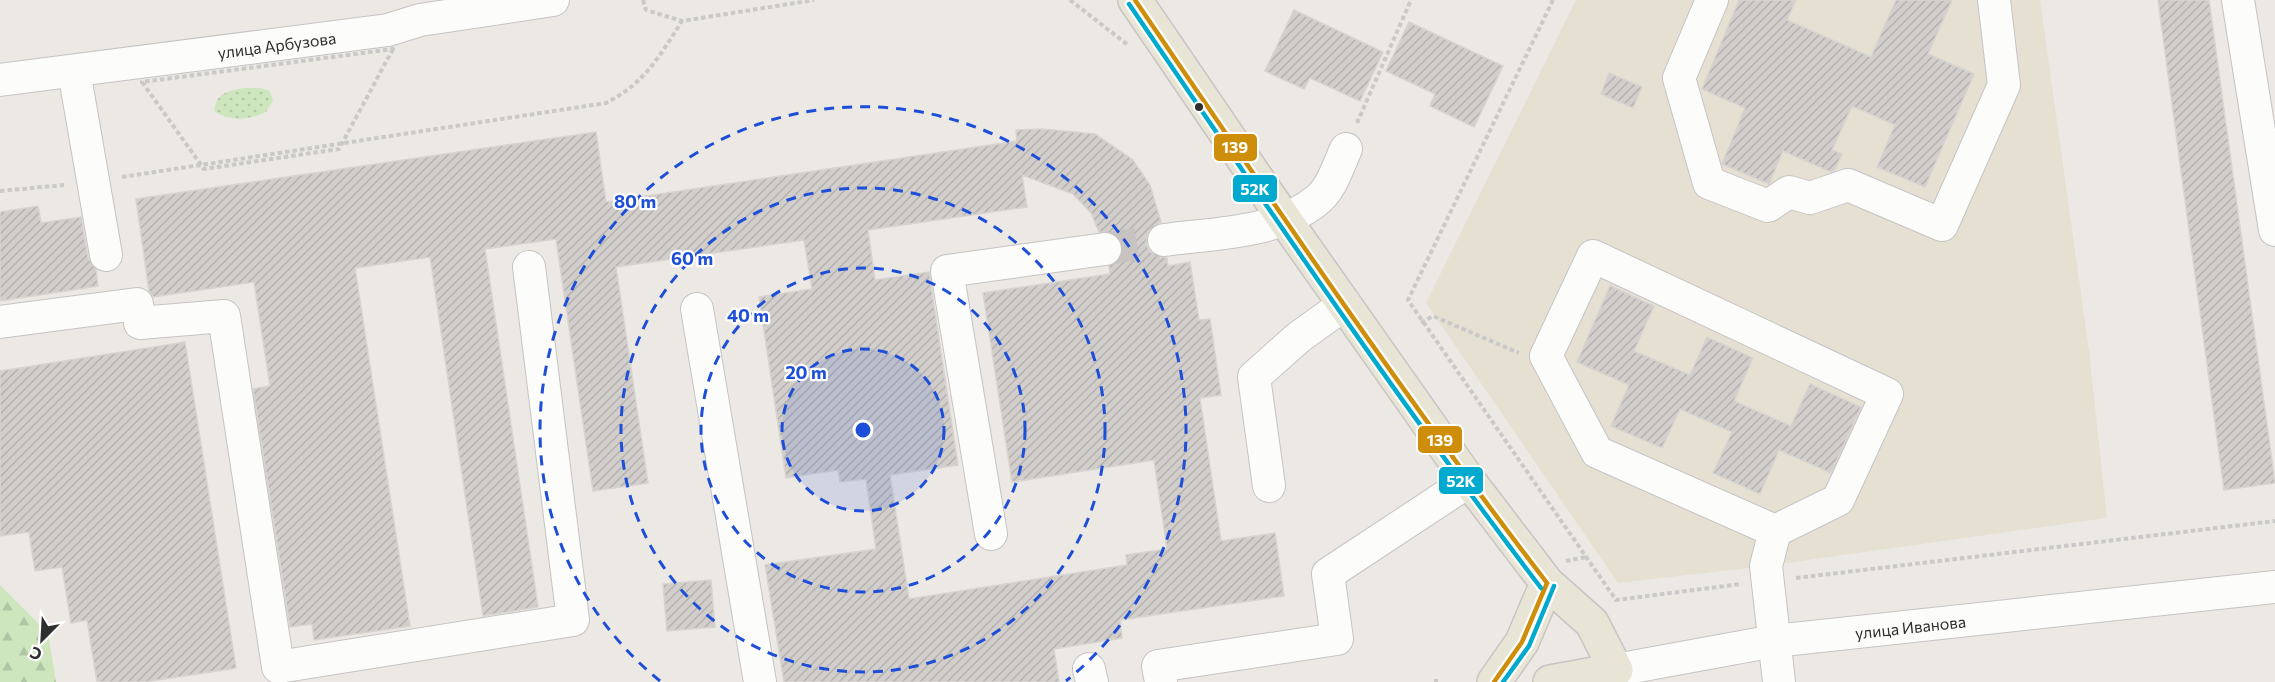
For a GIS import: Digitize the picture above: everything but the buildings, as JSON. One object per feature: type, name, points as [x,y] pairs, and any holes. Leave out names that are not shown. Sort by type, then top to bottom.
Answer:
[{"type":"main road","points":[[1135,0],[1285,220],[1469,481],[1547,583],[1592,623],[1617,676]]},
{"type":"main road","points":[[1494,682],[1522,642],[1547,583]]},
{"type":"main road","name":"улица Иванова","points":[[1550,682],[1617,676]]},
{"type":"street","name":"улица Арбузова","points":[[0,80],[388,30],[419,10],[553,0]]},
{"type":"street","points":[[1712,0],[1679,78],[1709,183],[1768,206],[1789,192],[1810,198],[1848,185],[1942,225],[2004,85],[1994,0]]},
{"type":"street","points":[[2238,0],[2275,230]]},
{"type":"street","points":[[74,71],[106,255]]},
{"type":"street","points":[[1164,240],[1285,220],[1318,201],[1330,183],[1346,149]]},
{"type":"street","points":[[991,534],[947,271],[1105,249]]},
{"type":"street","points":[[1775,531],[1597,452],[1546,356],[1581,276],[1593,256],[1887,394],[1838,500],[1775,531],[1766,567],[1779,682]]},
{"type":"street","points":[[0,322],[137,304],[140,324],[224,316],[278,667],[573,620],[529,267]]},
{"type":"street","points":[[1269,486],[1254,377],[1299,337],[1346,304]]},
{"type":"street","points":[[697,309],[760,682]]},
{"type":"street","points":[[1161,682],[1158,666],[1337,639],[1328,574],[1469,481]]},
{"type":"street","name":"улица Иванова","points":[[1617,676],[1774,641],[2275,587]]},
{"type":"path","points":[[643,0],[646,10],[682,21],[814,0]]},
{"type":"path","points":[[1070,0],[1136,51]]},
{"type":"path","points":[[1346,149],[1411,0]]},
{"type":"path","points":[[1553,0],[1408,300],[1421,323],[1616,600],[2275,521]]},
{"type":"path","points":[[0,191],[93,182],[606,104],[629,92],[652,69],[682,21]]},
{"type":"path","points":[[393,49],[339,149],[204,169],[142,82],[393,49]]},
{"type":"path","points":[[1421,323],[1433,316],[1550,366]]},
{"type":"shaded area","points":[[1576,0],[2040,0],[2089,351],[2107,518],[1766,566],[1618,583],[1426,303]]},
{"type":"green space","points":[[246,88],[270,91],[273,100],[266,112],[240,119],[220,115],[214,111],[218,100],[225,93]]},
{"type":"green space","points":[[0,585],[48,633],[56,682],[0,682]]},
{"type":"tunnel","points":[[1105,249],[1164,240]]},
{"type":"transit line","name":"139","points":[[1135,0],[1388,367],[1547,583]]},
{"type":"transit line","name":"52К","points":[[1129,4],[1382,372],[1541,588]]},
{"type":"transit line","name":"139","points":[[1494,682],[1522,642],[1547,583]]},
{"type":"transit line","name":"52К","points":[[1503,682],[1529,646],[1554,586]]}]
